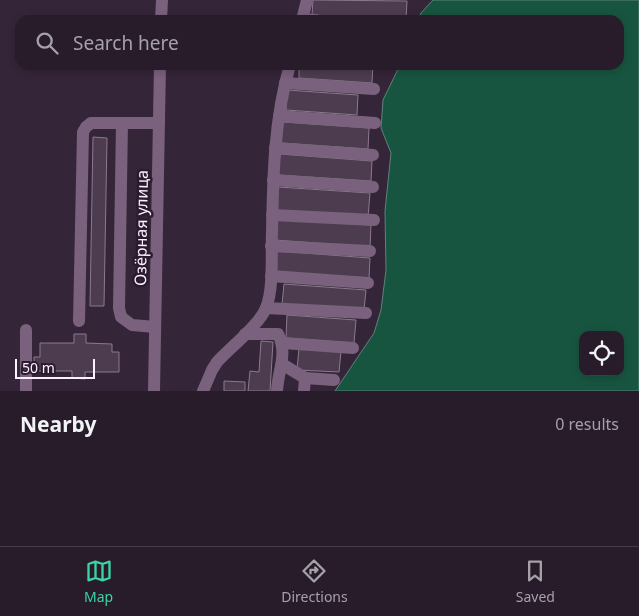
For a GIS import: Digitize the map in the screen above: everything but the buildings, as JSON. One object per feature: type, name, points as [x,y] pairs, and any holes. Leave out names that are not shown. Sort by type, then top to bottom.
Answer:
[{"type":"street","points":[[161,15],[162,0]]},
{"type":"street","points":[[303,15],[307,0]]},
{"type":"street","name":"Озёрная улица","points":[[154,391],[160,70]]},
{"type":"street","points":[[203,391],[217,362],[261,317],[266,308],[271,276],[275,148],[279,116],[289,70]]},
{"type":"street","points":[[285,83],[374,89]]},
{"type":"street","points":[[279,116],[375,123]]},
{"type":"street","points":[[79,321],[83,132],[91,123],[159,123]]},
{"type":"street","points":[[122,123],[118,308],[120,317],[132,325],[156,327]]},
{"type":"street","points":[[275,148],[373,155]]},
{"type":"street","points":[[273,180],[373,188]]},
{"type":"street","points":[[272,214],[374,220]]},
{"type":"street","points":[[271,246],[370,251]]},
{"type":"street","points":[[271,276],[368,282]]},
{"type":"street","points":[[266,308],[366,313]]},
{"type":"street","points":[[26,330],[26,391]]},
{"type":"street","points":[[245,334],[278,334],[283,343],[282,364],[277,380],[277,391]]},
{"type":"street","points":[[283,343],[353,348]]},
{"type":"street","points":[[282,364],[305,384],[334,380]]},
{"type":"shaded area","points":[[433,0],[639,0],[639,391],[335,391],[374,333],[381,310],[386,270],[385,211],[391,153],[381,128],[383,100],[398,70],[624,70],[624,15],[420,15]]}]
